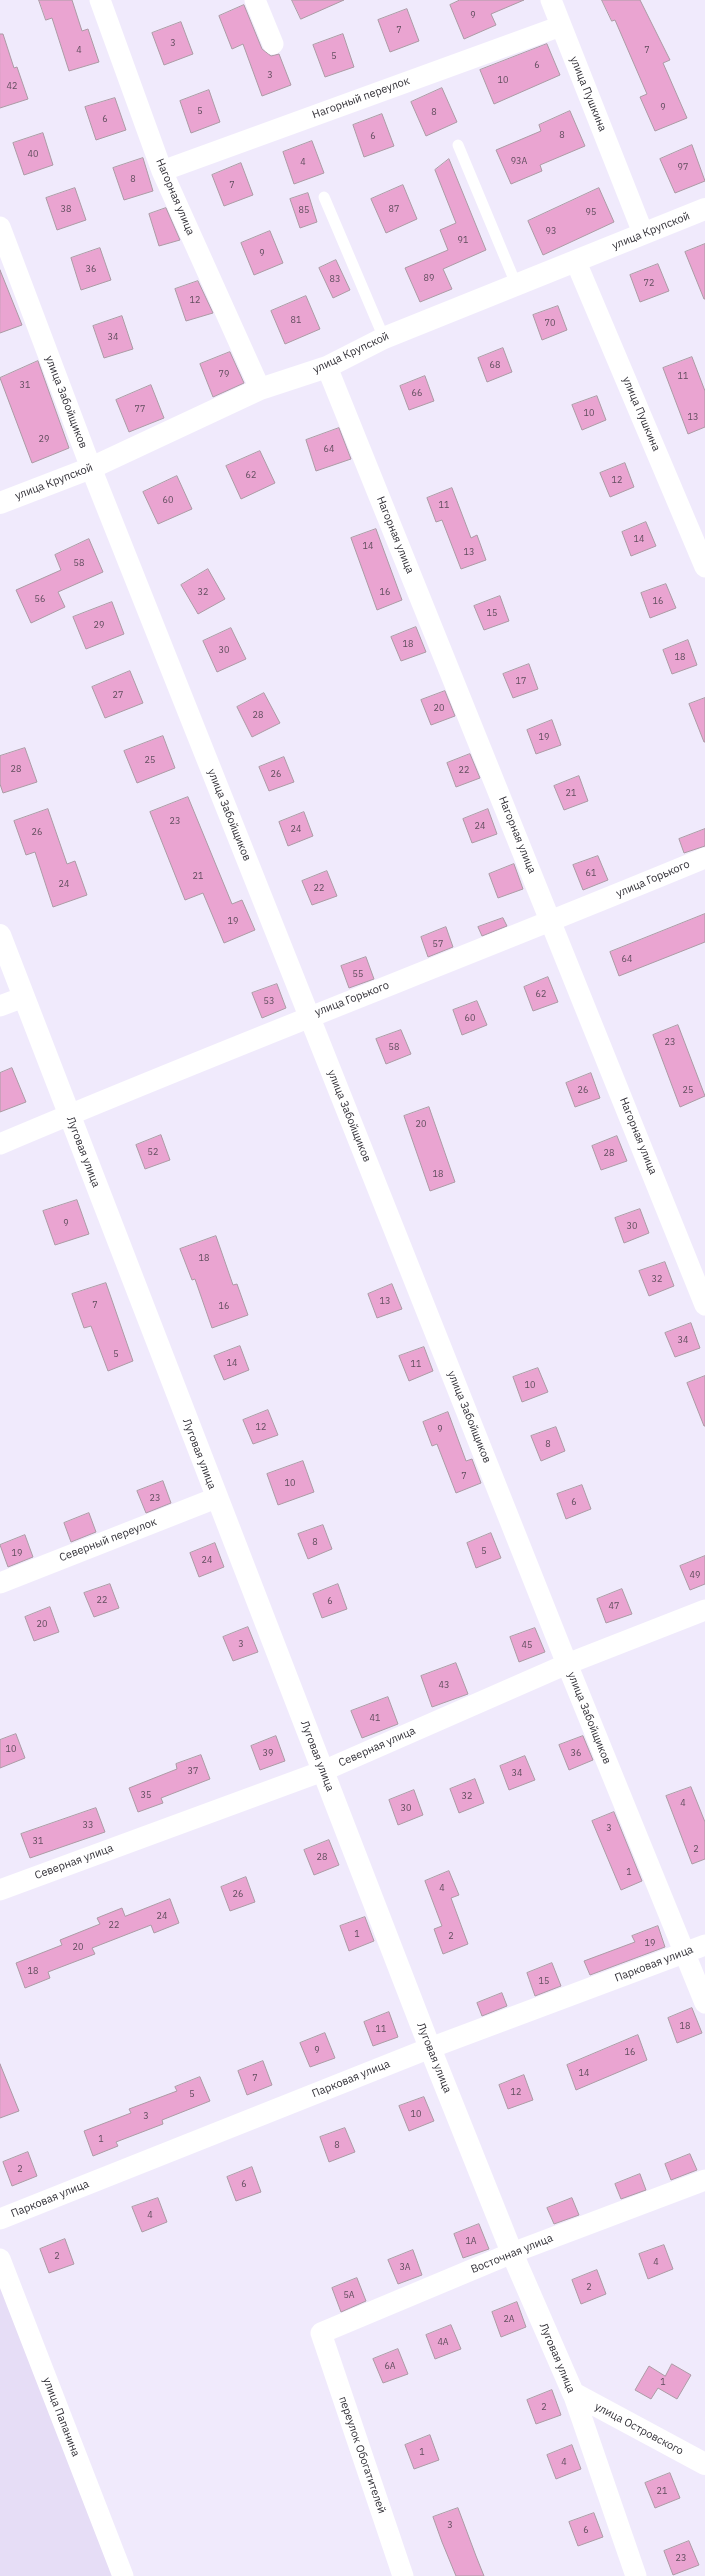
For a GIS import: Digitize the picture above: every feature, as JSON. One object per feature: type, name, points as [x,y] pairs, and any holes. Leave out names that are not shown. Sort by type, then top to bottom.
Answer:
[{"type":"main road","name":"улица Крупской","points":[[0,503],[91,468],[260,389],[327,366],[384,338],[705,209]]},
{"type":"main road","name":"Луговая улица","points":[[0,935],[216,1498],[430,2048],[512,2252],[573,2393]]},
{"type":"main road","name":"улица Островского","points":[[573,2393],[705,2464]]},
{"type":"street","name":"Нагорная улица","points":[[100,0],[162,170],[260,389]]},
{"type":"street","points":[[255,0],[273,44]]},
{"type":"street","name":"улица Пушкина","points":[[550,0],[643,233]]},
{"type":"street","name":"Нагорный переулок","points":[[162,170],[560,26]]},
{"type":"street","name":"улица Забойщиков","points":[[0,227],[91,468],[308,1016],[567,1664],[705,2003]]},
{"type":"street","name":"улица Пушкина","points":[[576,262],[703,554]]},
{"type":"street","name":"Нагорная улица","points":[[327,366],[552,921],[705,1305]]},
{"type":"street","name":"улица Горького","points":[[0,1144],[308,1016],[552,921],[705,858]]},
{"type":"street","points":[[0,1006],[24,997]]},
{"type":"street","name":"Северный переулок","points":[[0,1582],[216,1498]]},
{"type":"street","name":"Северная улица","points":[[1,1885],[323,1771],[567,1664],[705,1610]]},
{"type":"street","name":"Парковая улица","points":[[0,2219],[430,2048],[705,1944]]},
{"type":"street","name":"Восточная улица","points":[[321,2333],[512,2252],[705,2180]]},
{"type":"street","name":"улица Папанина","points":[[0,2259],[123,2576]]},
{"type":"street","name":"переулок Обогатителей","points":[[321,2333],[403,2576]]},
{"type":"street","name":"Луговая улица","points":[[573,2393],[636,2576]]},
{"type":"lane","points":[[458,145],[516,284]]},
{"type":"lane","points":[[324,197],[384,338]]},
{"type":"shaded area","points":[[0,2284],[115,2576],[0,2576]]},
{"type":"building","points":[[39,0],[72,0],[82,31],[88,29],[99,62],[69,71],[52,18],[46,20]]},
{"type":"building","points":[[292,0],[344,0],[301,19]]},
{"type":"building","points":[[460,0],[524,0],[491,14],[496,25],[464,39],[450,5]]},
{"type":"building","points":[[602,0],[640,0],[670,60],[663,63],[687,118],[655,131],[640,97],[647,94],[615,20],[612,21]]},
{"type":"building","points":[[244,5],[262,49],[271,56],[279,54],[291,85],[262,96],[243,44],[232,49],[219,16]]},
{"type":"building","points":[[407,9],[419,41],[390,52],[378,20]]},
{"type":"building","points":[[181,22],[193,54],[164,65],[152,33]]},
{"type":"building","points":[[0,34],[3,34],[14,68],[17,67],[28,99],[0,108]]},
{"type":"building","points":[[343,34],[354,67],[325,77],[313,45]]},
{"type":"building","points":[[547,44],[560,75],[494,104],[480,70]]},
{"type":"building","points":[[442,88],[457,122],[426,136],[411,102]]},
{"type":"building","points":[[209,90],[220,122],[191,133],[180,101]]},
{"type":"building","points":[[115,98],[126,130],[96,140],[85,107]]},
{"type":"building","points":[[570,111],[585,146],[540,165],[542,171],[511,184],[496,150],[541,131],[539,125]]},
{"type":"building","points":[[382,114],[394,146],[364,157],[353,125]]},
{"type":"building","points":[[43,133],[53,165],[24,175],[13,143]]},
{"type":"building","points":[[312,141],[324,173],[294,184],[283,152]]},
{"type":"building","points":[[692,145],[705,181],[675,193],[660,159]]},
{"type":"building","points":[[143,158],[153,191],[124,200],[113,168]]},
{"type":"building","points":[[449,159],[486,250],[443,269],[452,289],[420,302],[405,268],[448,250],[440,230],[456,223],[435,170]]},
{"type":"building","points":[[241,163],[253,195],[224,206],[212,175]]},
{"type":"building","points":[[403,185],[417,219],[386,233],[371,199]]},
{"type":"building","points":[[75,188],[86,220],[57,230],[46,198]]},
{"type":"building","points":[[599,188],[614,222],[543,255],[528,221]]},
{"type":"building","points":[[308,193],[317,222],[300,228],[290,199]]},
{"type":"building","points":[[166,208],[180,240],[159,246],[149,214]]},
{"type":"building","points":[[270,231],[283,263],[254,275],[241,243]]},
{"type":"building","points":[[705,244],[705,299],[704,299],[685,252]]},
{"type":"building","points":[[100,248],[111,280],[81,290],[71,258]]},
{"type":"building","points":[[336,260],[350,290],[333,298],[319,268]]},
{"type":"building","points":[[658,264],[669,291],[640,302],[630,275]]},
{"type":"building","points":[[0,270],[22,325],[0,333]]},
{"type":"building","points":[[198,281],[213,313],[186,321],[175,289]]},
{"type":"building","points":[[306,296],[320,329],[285,344],[271,311]]},
{"type":"building","points":[[558,306],[567,330],[542,340],[533,315]]},
{"type":"building","points":[[122,316],[133,349],[104,358],[93,326]]},
{"type":"building","points":[[503,348],[512,372],[487,382],[478,358]]},
{"type":"building","points":[[230,352],[244,383],[213,397],[200,364]]},
{"type":"building","points":[[692,357],[705,391],[705,427],[688,434],[663,368]]},
{"type":"building","points":[[38,361],[69,448],[32,463],[0,378]]},
{"type":"building","points":[[425,376],[434,401],[409,410],[400,386]]},
{"type":"building","points":[[151,385],[164,418],[129,432],[116,400]]},
{"type":"building","points":[[597,396],[606,420],[582,430],[572,405]]},
{"type":"building","points":[[339,428],[351,459],[316,471],[306,440]]},
{"type":"building","points":[[260,451],[275,483],[241,499],[226,466]]},
{"type":"building","points":[[625,463],[634,487],[610,497],[600,473]]},
{"type":"building","points":[[177,476],[192,509],[158,524],[143,492]]},
{"type":"building","points":[[452,488],[471,538],[477,535],[486,560],[461,569],[442,520],[436,522],[427,498]]},
{"type":"building","points":[[646,522],[656,546],[631,556],[622,532]]},
{"type":"building","points":[[376,529],[402,600],[377,610],[351,538]]},
{"type":"building","points":[[89,539],[103,572],[58,592],[65,607],[31,623],[16,590],[61,570],[55,555]]},
{"type":"building","points":[[208,569],[225,599],[198,614],[181,585]]},
{"type":"building","points":[[666,584],[676,608],[650,618],[641,593]]},
{"type":"building","points":[[500,596],[509,621],[484,630],[474,606]]},
{"type":"building","points":[[112,602],[124,634],[86,649],[73,617]]},
{"type":"building","points":[[416,627],[426,652],[401,661],[391,637]]},
{"type":"building","points":[[231,628],[246,659],[217,672],[203,641]]},
{"type":"building","points":[[688,640],[697,665],[672,674],[663,650]]},
{"type":"building","points":[[529,664],[538,689],[513,698],[503,674]]},
{"type":"building","points":[[130,671],[143,703],[105,718],[92,687]]},
{"type":"building","points":[[445,691],[455,716],[431,725],[421,700]]},
{"type":"building","points":[[264,693],[280,723],[252,737],[237,707]]},
{"type":"building","points":[[705,698],[705,742],[704,742],[689,704]]},
{"type":"building","points":[[552,720],[561,745],[536,754],[527,730]]},
{"type":"building","points":[[163,736],[175,768],[137,783],[124,751]]},
{"type":"building","points":[[25,748],[37,782],[3,793],[0,784],[0,756]]},
{"type":"building","points":[[470,754],[480,778],[456,787],[447,763]]},
{"type":"building","points":[[284,757],[294,782],[269,791],[259,767]]},
{"type":"building","points":[[579,776],[588,801],[564,810],[554,786]]},
{"type":"building","points":[[188,797],[232,904],[242,900],[255,930],[224,943],[203,893],[185,900],[150,812]]},
{"type":"building","points":[[48,809],[67,864],[75,861],[87,895],[53,907],[35,852],[26,855],[14,821]]},
{"type":"building","points":[[488,809],[497,834],[472,843],[463,819]]},
{"type":"building","points":[[304,812],[313,836],[288,846],[279,822]]},
{"type":"building","points":[[705,829],[705,846],[684,853],[679,839]]},
{"type":"building","points":[[598,856],[608,880],[583,890],[573,865]]},
{"type":"building","points":[[514,864],[523,889],[498,898],[489,874]]},
{"type":"building","points":[[327,871],[337,896],[312,905],[302,881]]},
{"type":"building","points":[[705,914],[705,942],[619,976],[610,952]]},
{"type":"building","points":[[503,918],[507,926],[482,936],[478,927]]},
{"type":"building","points":[[446,927],[453,947],[428,957],[421,937]]},
{"type":"building","points":[[366,957],[374,979],[349,988],[341,966]]},
{"type":"building","points":[[548,977],[558,1002],[533,1011],[524,987]]},
{"type":"building","points":[[277,984],[286,1008],[262,1018],[252,993]]},
{"type":"building","points":[[477,1001],[487,1025],[462,1035],[453,1010]]},
{"type":"building","points":[[678,1025],[705,1096],[680,1107],[653,1035]]},
{"type":"building","points":[[401,1030],[411,1054],[386,1064],[376,1039]]},
{"type":"building","points":[[12,1068],[26,1102],[0,1112],[0,1073]]},
{"type":"building","points":[[591,1073],[600,1098],[575,1107],[566,1083]]},
{"type":"building","points":[[429,1107],[455,1182],[430,1191],[404,1116]]},
{"type":"building","points":[[161,1135],[170,1160],[145,1169],[136,1145]]},
{"type":"building","points":[[617,1136],[627,1161],[601,1170],[592,1146]]},
{"type":"building","points":[[77,1200],[89,1234],[55,1245],[43,1211]]},
{"type":"building","points":[[640,1209],[649,1233],[624,1243],[615,1218]]},
{"type":"building","points":[[216,1236],[233,1285],[237,1284],[248,1315],[212,1328],[195,1279],[192,1280],[180,1249]]},
{"type":"building","points":[[665,1262],[674,1286],[649,1296],[639,1271]]},
{"type":"building","points":[[106,1283],[133,1361],[108,1371],[91,1326],[84,1328],[72,1294]]},
{"type":"building","points":[[392,1284],[402,1309],[377,1318],[368,1294]]},
{"type":"building","points":[[691,1323],[700,1348],[675,1357],[665,1333]]},
{"type":"building","points":[[240,1346],[249,1370],[224,1380],[214,1356]]},
{"type":"building","points":[[424,1347],[433,1371],[409,1381],[399,1356]]},
{"type":"building","points":[[538,1368],[548,1392],[522,1402],[513,1377]]},
{"type":"building","points":[[705,1376],[705,1426],[704,1426],[687,1383]]},
{"type":"building","points":[[268,1410],[278,1435],[253,1444],[243,1420]]},
{"type":"building","points":[[448,1412],[466,1461],[472,1459],[481,1483],[456,1493],[437,1444],[432,1446],[423,1422]]},
{"type":"building","points":[[556,1427],[565,1451],[541,1461],[531,1436]]},
{"type":"building","points":[[303,1461],[314,1492],[278,1505],[267,1474]]},
{"type":"building","points":[[163,1481],[171,1503],[146,1513],[137,1491]]},
{"type":"building","points":[[582,1485],[591,1509],[566,1519],[557,1494]]},
{"type":"building","points":[[89,1513],[96,1532],[71,1542],[64,1523]]},
{"type":"building","points":[[323,1525],[332,1549],[308,1559],[298,1534]]},
{"type":"building","points":[[491,1533],[501,1558],[476,1568],[467,1543]]},
{"type":"building","points":[[25,1535],[33,1557],[8,1567],[0,1545]]},
{"type":"building","points":[[215,1543],[224,1567],[199,1577],[190,1553]]},
{"type":"building","points":[[705,1556],[705,1584],[690,1590],[680,1566]]},
{"type":"building","points":[[110,1584],[119,1608],[94,1617],[84,1593]]},
{"type":"building","points":[[338,1584],[347,1609],[322,1618],[313,1594]]},
{"type":"building","points":[[622,1589],[632,1614],[606,1623],[597,1599]]},
{"type":"building","points":[[50,1607],[59,1632],[34,1641],[25,1617]]},
{"type":"building","points":[[248,1627],[258,1652],[233,1661],[223,1637]]},
{"type":"building","points":[[535,1628],[545,1652],[519,1662],[510,1637]]},
{"type":"building","points":[[456,1663],[468,1694],[432,1707],[421,1676]]},
{"type":"building","points":[[388,1697],[398,1724],[362,1738],[351,1711]]},
{"type":"building","points":[[16,1734],[25,1758],[0,1768],[0,1740]]},
{"type":"building","points":[[276,1736],[285,1761],[260,1770],[251,1746]]},
{"type":"building","points":[[583,1736],[593,1760],[569,1770],[559,1745]]},
{"type":"building","points":[[201,1755],[210,1779],[161,1798],[163,1803],[138,1812],[129,1788],[177,1769],[176,1764]]},
{"type":"building","points":[[525,1756],[535,1780],[509,1790],[500,1766]]},
{"type":"building","points":[[475,1779],[484,1803],[459,1813],[450,1789]]},
{"type":"building","points":[[691,1787],[705,1822],[705,1859],[692,1864],[666,1796]]},
{"type":"building","points":[[414,1790],[423,1815],[398,1825],[389,1800]]},
{"type":"building","points":[[96,1808],[105,1832],[30,1858],[21,1834]]},
{"type":"building","points":[[614,1812],[642,1881],[621,1890],[592,1821]]},
{"type":"building","points":[[329,1840],[339,1865],[314,1875],[304,1850]]},
{"type":"building","points":[[449,1871],[459,1895],[451,1898],[468,1944],[443,1954],[434,1929],[442,1926],[425,1881]]},
{"type":"building","points":[[246,1877],[255,1902],[230,1911],[221,1887]]},
{"type":"building","points":[[170,1899],[179,1923],[154,1933],[151,1925],[92,1948],[95,1954],[48,1972],[50,1978],[25,1988],[16,1963],[62,1945],[60,1940],[100,1924],[97,1918],[122,1908],[125,1916]]},
{"type":"building","points":[[365,1917],[374,1941],[349,1951],[340,1926]]},
{"type":"building","points":[[658,1926],[665,1947],[590,1975],[584,1961],[635,1942],[632,1936]]},
{"type":"building","points":[[552,1963],[561,1986],[535,1996],[527,1973]]},
{"type":"building","points":[[502,1993],[507,2006],[482,2016],[477,2003]]},
{"type":"building","points":[[692,2008],[702,2033],[677,2043],[668,2018]]},
{"type":"building","points":[[389,2012],[398,2037],[373,2046],[364,2022]]},
{"type":"building","points":[[325,2033],[335,2058],[310,2067],[300,2043]]},
{"type":"building","points":[[638,2035],[647,2060],[576,2090],[567,2065]]},
{"type":"building","points":[[263,2061],[272,2085],[247,2095],[238,2071]]},
{"type":"building","points":[[0,2064],[19,2111],[0,2118]]},
{"type":"building","points":[[524,2075],[533,2100],[508,2109],[499,2085]]},
{"type":"building","points":[[200,2077],[210,2101],[162,2120],[163,2124],[116,2142],[118,2146],[93,2156],[84,2131],[131,2113],[129,2109],[177,2091],[175,2087]]},
{"type":"building","points":[[424,2097],[434,2121],[409,2131],[399,2106]]},
{"type":"building","points":[[345,2128],[355,2152],[329,2162],[320,2137]]},
{"type":"building","points":[[28,2152],[37,2176],[12,2186],[3,2162]]},
{"type":"building","points":[[690,2154],[697,2170],[671,2180],[665,2164]]},
{"type":"building","points":[[252,2167],[261,2192],[236,2201],[227,2177]]},
{"type":"building","points":[[640,2174],[646,2190],[621,2199],[615,2184]]},
{"type":"building","points":[[158,2198],[167,2222],[142,2232],[132,2207]]},
{"type":"building","points":[[572,2198],[579,2215],[554,2224],[547,2208]]},
{"type":"building","points":[[479,2224],[489,2249],[463,2258],[454,2234]]},
{"type":"building","points":[[65,2239],[74,2264],[49,2273],[40,2249]]},
{"type":"building","points":[[664,2245],[673,2269],[648,2279],[639,2254]]},
{"type":"building","points":[[413,2250],[422,2275],[398,2284],[388,2260]]},
{"type":"building","points":[[597,2270],[606,2294],[581,2304],[572,2280]]},
{"type":"building","points":[[357,2278],[366,2301],[341,2312],[332,2288]]},
{"type":"building","points":[[517,2302],[526,2327],[501,2337],[492,2312]]},
{"type":"building","points":[[451,2325],[461,2349],[435,2359],[426,2335]]},
{"type":"building","points":[[398,2349],[408,2374],[383,2383],[373,2359]]},
{"type":"building","points":[[672,2364],[691,2375],[677,2399],[658,2388],[651,2399],[635,2390],[649,2366],[665,2376]]},
{"type":"building","points":[[552,2390],[561,2415],[536,2424],[527,2400]]},
{"type":"building","points":[[430,2435],[439,2460],[414,2469],[405,2445]]},
{"type":"building","points":[[572,2445],[581,2469],[556,2479],[547,2455]]},
{"type":"building","points":[[670,2473],[680,2498],[655,2508],[645,2483]]},
{"type":"building","points":[[458,2508],[484,2576],[456,2576],[442,2542],[433,2517]]},
{"type":"building","points":[[594,2513],[603,2537],[578,2546],[569,2522]]},
{"type":"building","points":[[689,2541],[699,2565],[673,2575],[664,2551]]}]
